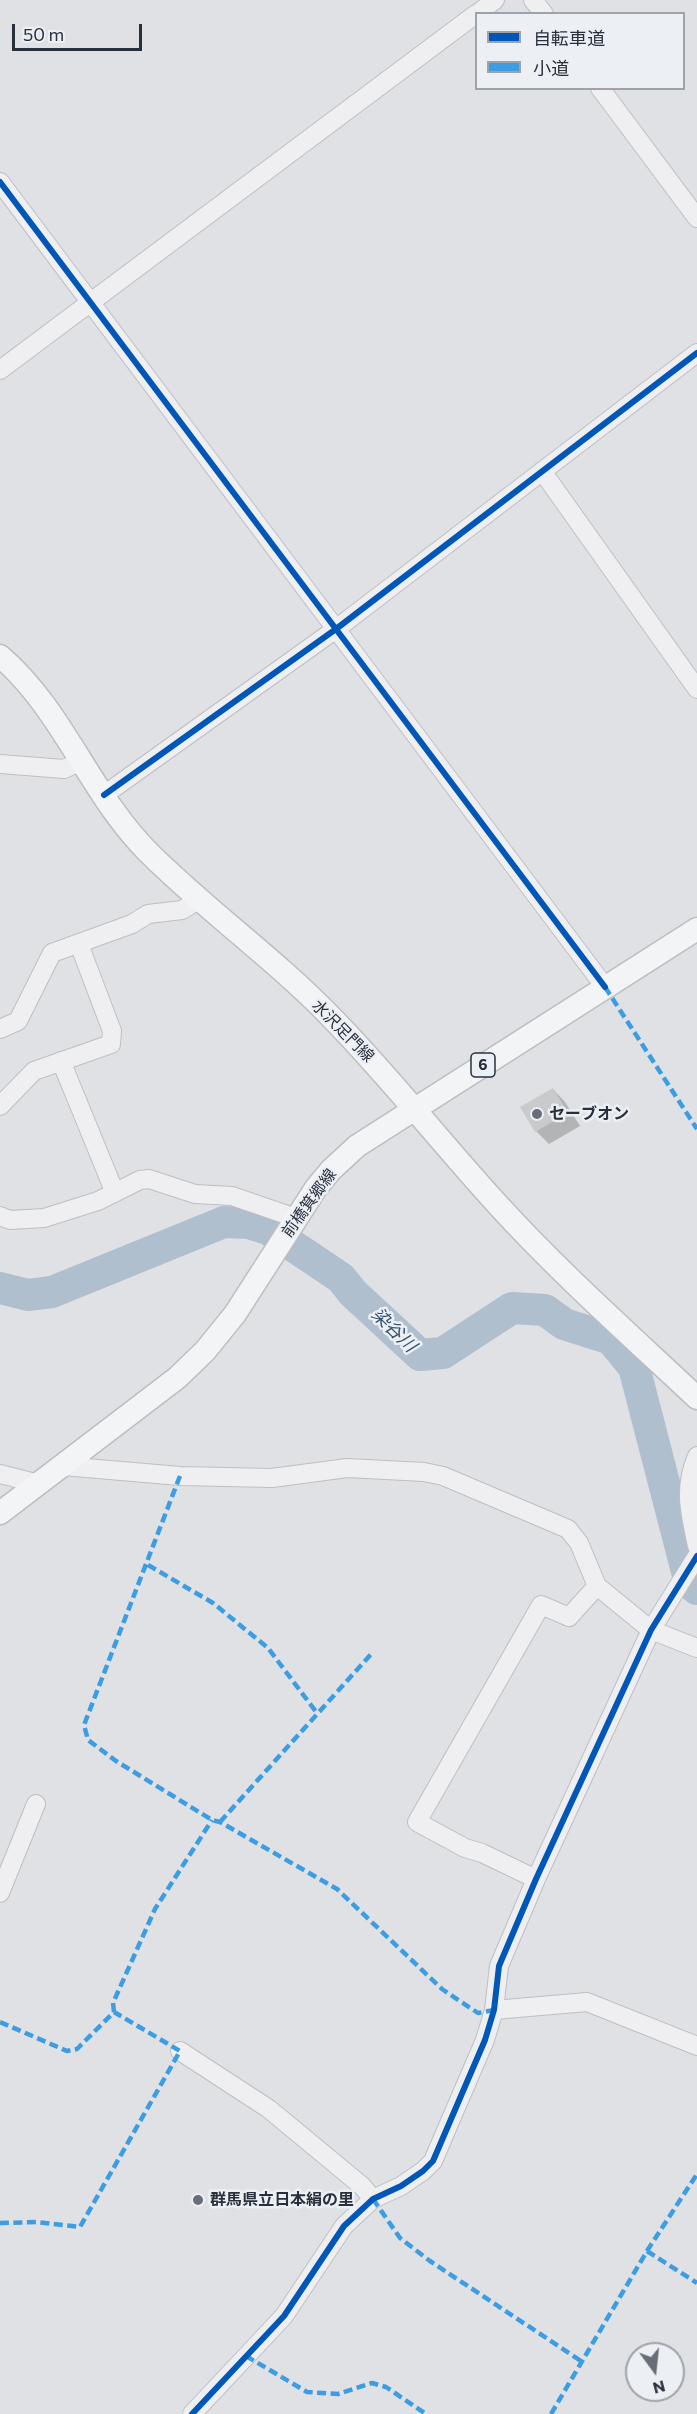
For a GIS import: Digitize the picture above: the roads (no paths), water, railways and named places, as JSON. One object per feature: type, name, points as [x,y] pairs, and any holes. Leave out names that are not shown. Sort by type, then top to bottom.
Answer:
[{"type":"main road","name":"水沢足門線","points":[[0,656],[36,692],[104,795],[147,851],[329,1015],[399,1089],[430,1130],[501,1208],[697,1398]]},
{"type":"main road","name":"前橋箕郷線","points":[[0,1514],[177,1378],[205,1351],[235,1314],[294,1222],[331,1170],[357,1146],[697,929]]},
{"type":"street","points":[[480,12],[495,0]]},
{"type":"street","points":[[533,0],[542,12]]},
{"type":"street","points":[[0,370],[475,15]]},
{"type":"street","points":[[601,90],[697,218]]},
{"type":"street","points":[[0,182],[605,987]]},
{"type":"street","points":[[104,795],[336,629],[697,353]]},
{"type":"street","points":[[542,471],[697,689]]},
{"type":"street","points":[[0,764],[64,769],[81,761]]},
{"type":"street","points":[[0,1029],[18,1021],[52,953],[132,924],[148,914],[182,910],[200,899]]},
{"type":"street","points":[[0,1106],[34,1071],[111,1044],[112,1031],[80,944]]},
{"type":"street","points":[[61,1061],[115,1193]]},
{"type":"street","points":[[0,1216],[10,1220],[44,1218],[98,1201],[140,1180],[149,1179],[195,1194],[232,1196],[294,1222]]},
{"type":"street","points":[[697,1456],[690,1473],[688,1494],[697,1546]]},
{"type":"street","points":[[63,1466],[180,1476],[272,1478],[347,1468],[424,1472],[443,1476],[568,1529],[579,1543],[597,1586],[627,1613],[651,1630],[697,1648]]},
{"type":"street","points":[[0,1474],[39,1484]]},
{"type":"street","points":[[192,2414],[284,2316],[344,2226],[373,2199],[401,2186],[433,2161],[485,2040],[494,2010],[499,1966],[536,1879],[651,1630],[697,1556]]},
{"type":"street","points":[[536,1879],[482,1852],[465,1848],[417,1822],[541,1605],[569,1617],[597,1586]]},
{"type":"street","points":[[0,1893],[36,1804]]},
{"type":"street","points":[[494,2010],[587,2002],[697,2046]]},
{"type":"street","points":[[180,2051],[269,2109],[362,2186],[373,2199]]},
{"type":"waterway","name":"染谷川","points":[[0,1288],[28,1295],[52,1292],[224,1222],[248,1223],[268,1229],[341,1278],[353,1293],[420,1355],[443,1353],[512,1308],[545,1310],[564,1324],[611,1339],[634,1367],[690,1583],[697,1589]]},
{"type":"place","name":"セーブオン","points":[[537,1114]]},
{"type":"place","name":"群馬県立日本絹の里","points":[[198,2200]]}]
